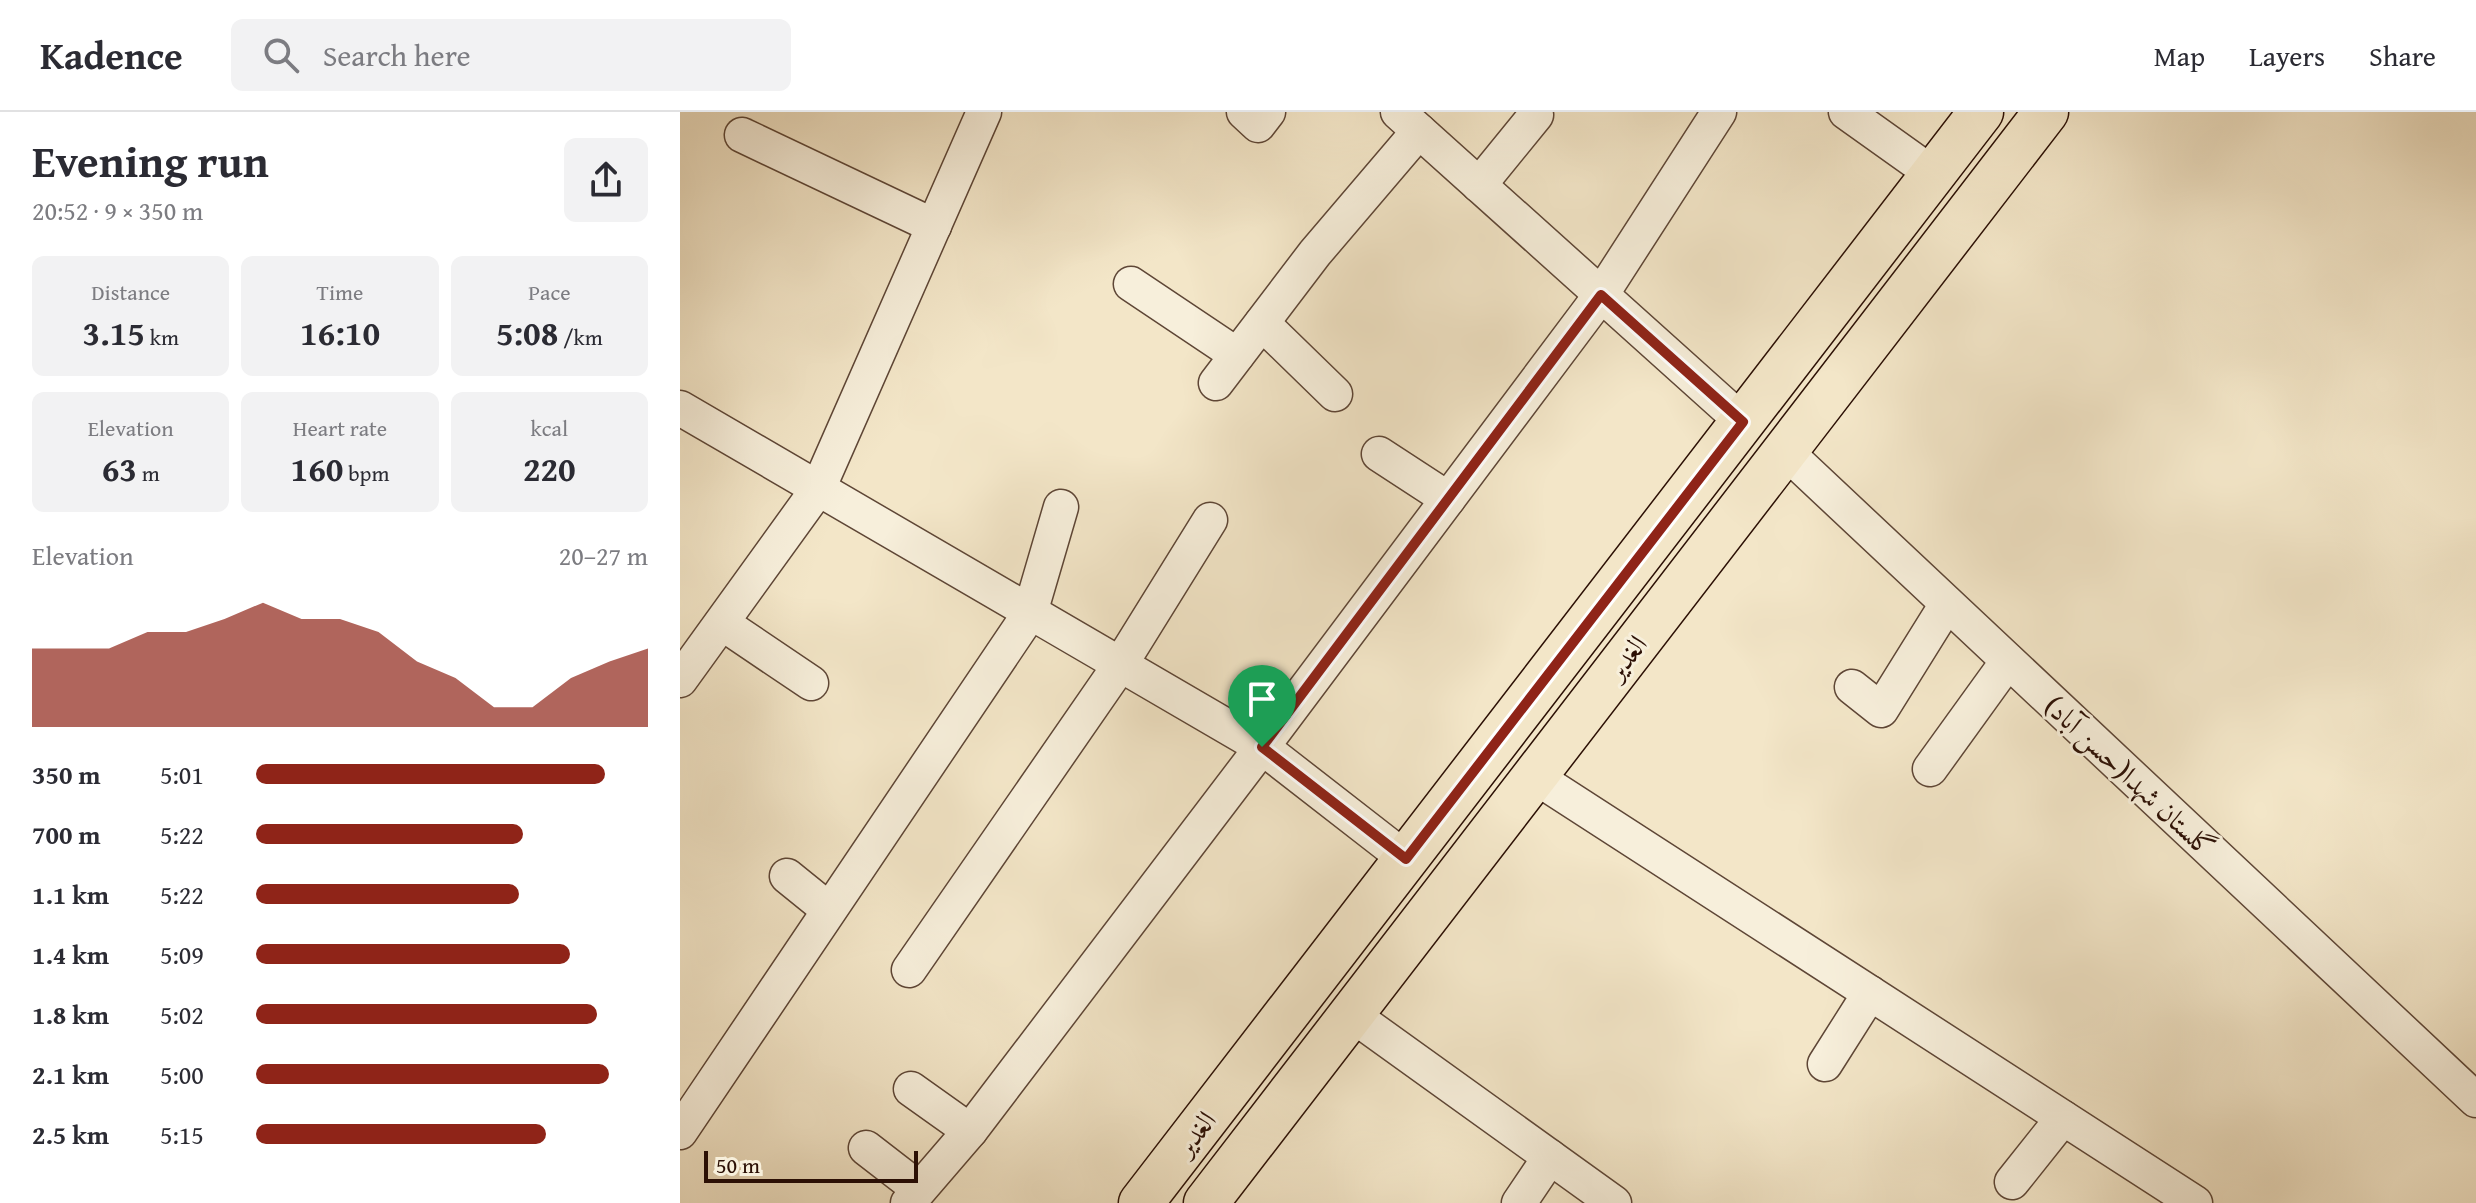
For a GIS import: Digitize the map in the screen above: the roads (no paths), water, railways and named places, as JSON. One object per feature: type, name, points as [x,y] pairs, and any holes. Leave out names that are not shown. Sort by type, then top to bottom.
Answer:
[{"type":"main road","name":"الغدیر","points":[[1141,1203],[1981,112]]},
{"type":"main road","name":"الغدیر","points":[[1206,1203],[2046,112]]},
{"type":"street","points":[[680,680],[818,489],[984,112]]},
{"type":"street","points":[[1244,112],[1258,125],[1268,112]]},
{"type":"street","points":[[866,1148],[914,1196],[970,1131],[1601,295],[1719,112]]},
{"type":"street","points":[[1846,112],[1933,174]]},
{"type":"street","points":[[1479,185],[1536,115]]},
{"type":"street","points":[[1216,383],[1315,253],[1408,122],[1743,422]]},
{"type":"street","points":[[742,135],[934,226]]},
{"type":"street","points":[[1131,284],[1237,355]]},
{"type":"street","points":[[1262,323],[1335,394]]},
{"type":"street","points":[[680,408],[1262,747],[1406,859]]},
{"type":"street","name":"گلستان شهدا(حسن آباد)","points":[[1785,451],[2476,1100]]},
{"type":"street","points":[[1379,454],[1448,499]]},
{"type":"street","points":[[680,1132],[1030,613],[1061,507]]},
{"type":"street","points":[[909,970],[1120,665],[1210,520]]},
{"type":"street","points":[[1852,687],[1881,710],[1947,604]]},
{"type":"street","points":[[722,623],[811,683]]},
{"type":"street","points":[[1930,769],[2008,661]]},
{"type":"street","points":[[1534,776],[2195,1203]]},
{"type":"street","points":[[787,876],[829,910]]},
{"type":"street","points":[[1825,1064],[1870,993]]},
{"type":"street","points":[[1351,1014],[1614,1203]]},
{"type":"street","points":[[911,1089],[970,1131]]},
{"type":"street","points":[[2012,1182],[2063,1118]]},
{"type":"street","points":[[1519,1203],[1550,1157]]}]
